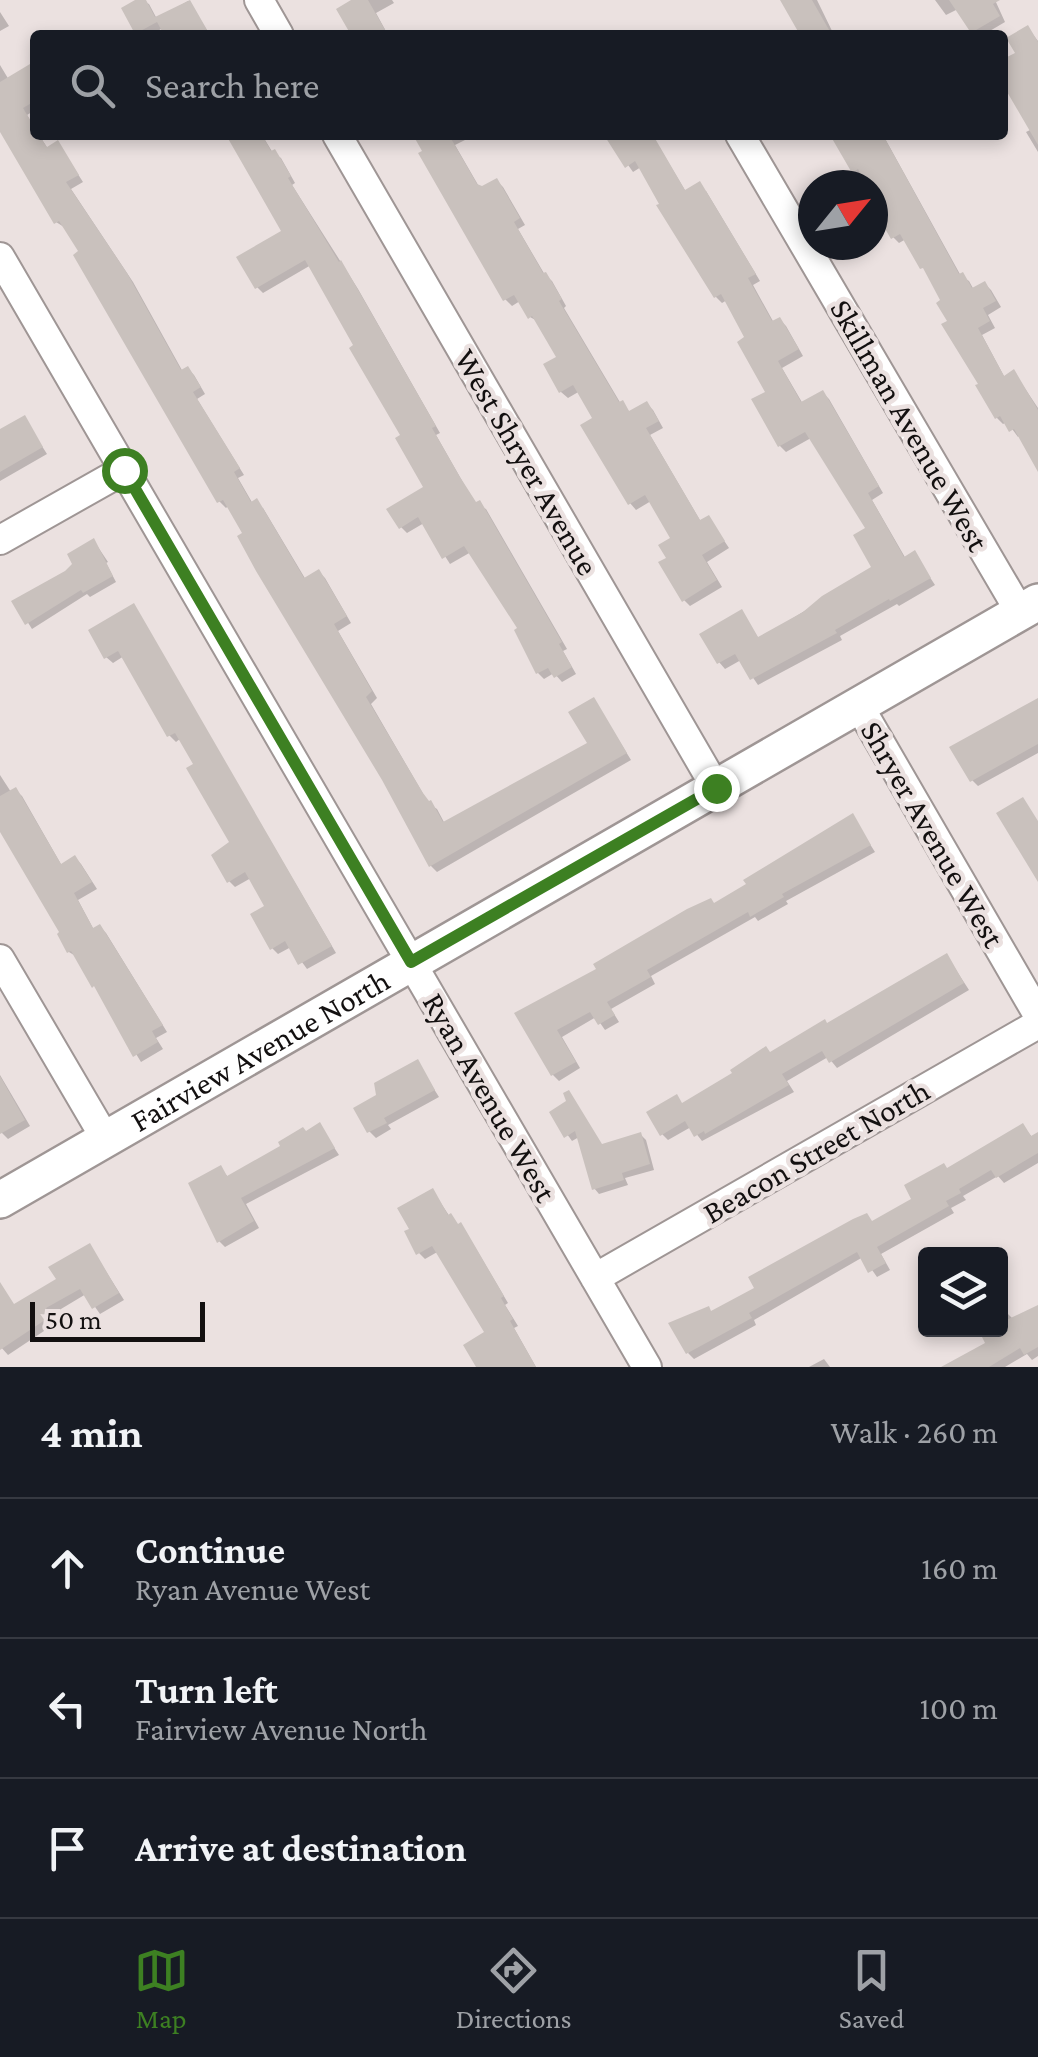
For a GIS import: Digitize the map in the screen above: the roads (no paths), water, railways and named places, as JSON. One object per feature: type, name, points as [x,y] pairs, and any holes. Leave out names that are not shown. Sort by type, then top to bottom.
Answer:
[{"type":"street","points":[[259,0],[277,30]]},
{"type":"street","name":"West Shryer Avenue","points":[[341,140],[716,788]]},
{"type":"street","name":"Skillman Avenue West","points":[[743,140],[1029,607]]},
{"type":"street","name":"Ryan Avenue West","points":[[0,257],[647,1367]]},
{"type":"street","points":[[0,540],[124,470]]},
{"type":"street","name":"Fairview Avenue North","points":[[0,1200],[1029,607]]},
{"type":"street","name":"Shryer Avenue West","points":[[858,706],[1038,1015]]},
{"type":"street","points":[[0,959],[106,1138]]},
{"type":"street","name":"Beacon Street North","points":[[595,1278],[1038,1024]]}]
